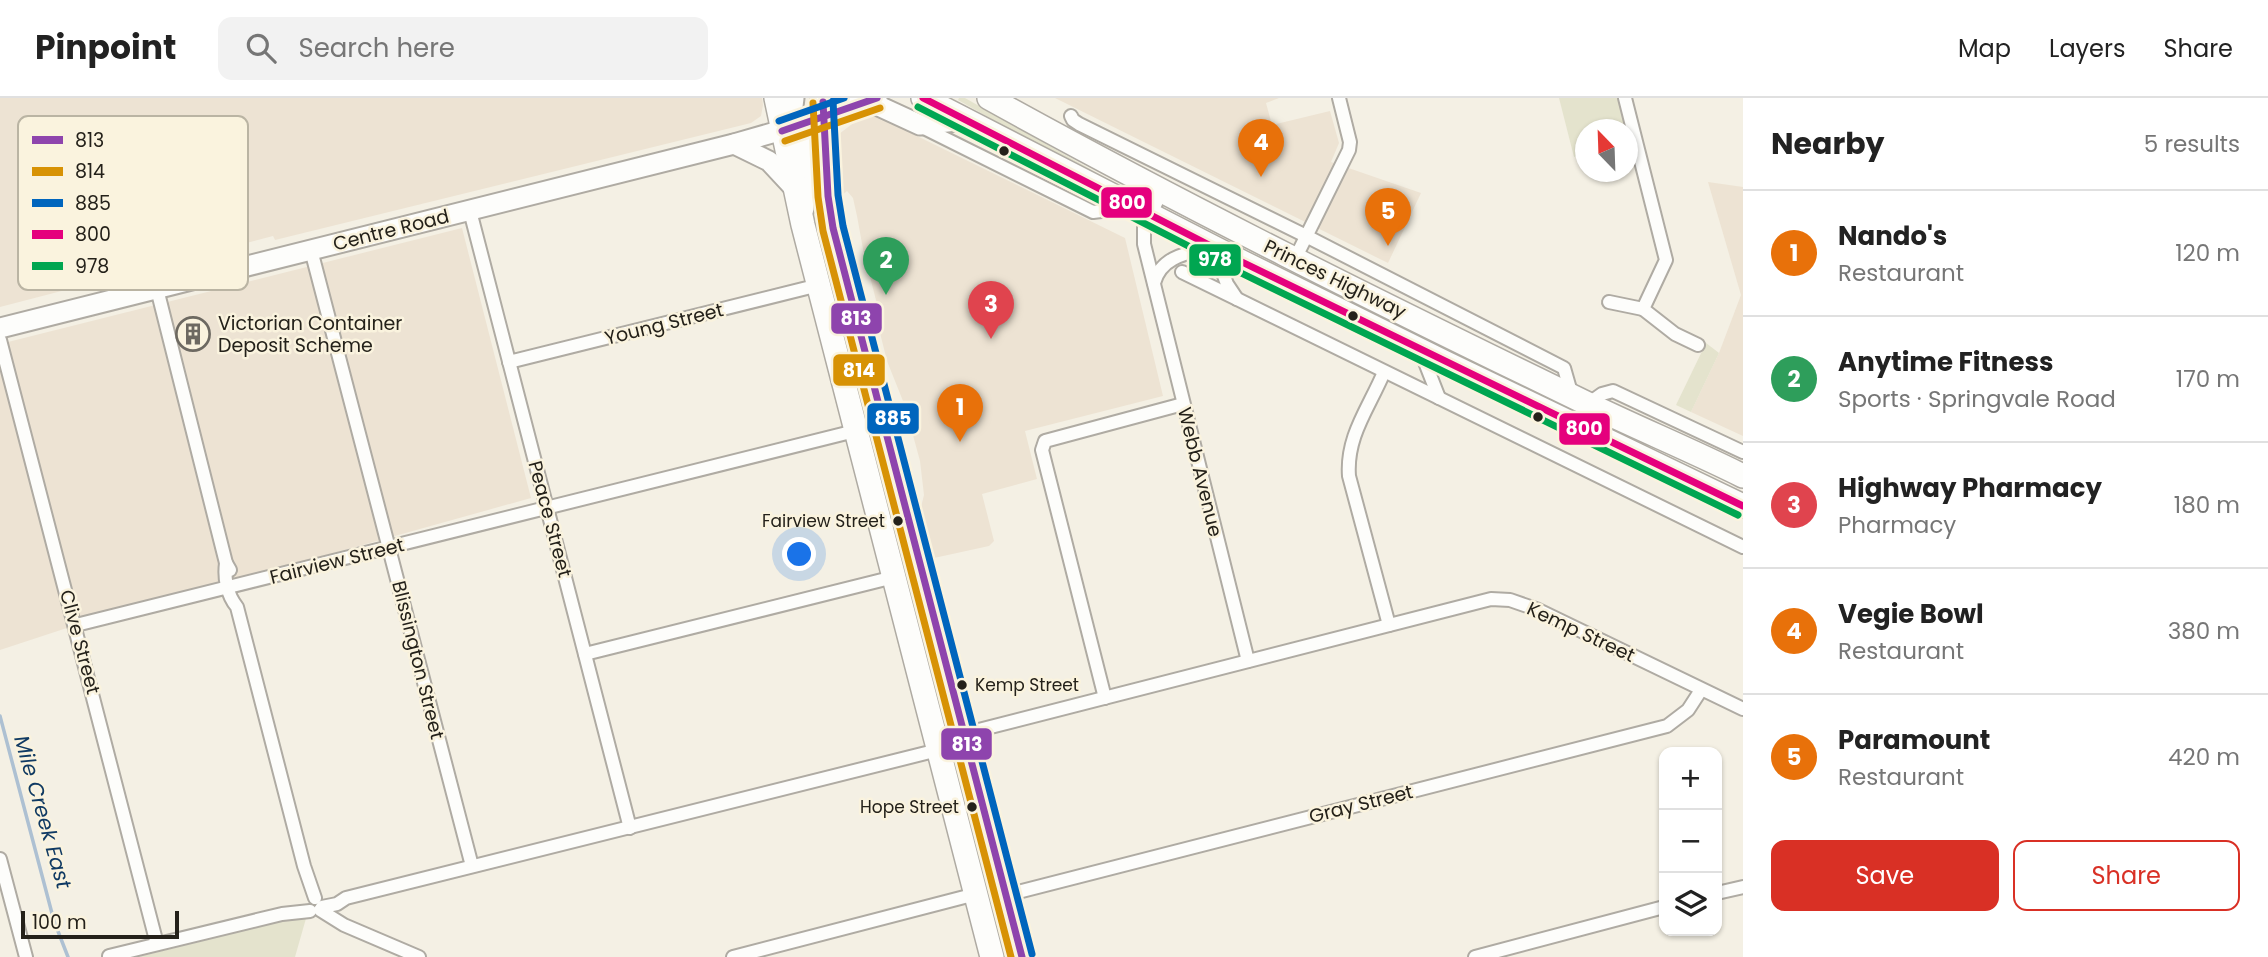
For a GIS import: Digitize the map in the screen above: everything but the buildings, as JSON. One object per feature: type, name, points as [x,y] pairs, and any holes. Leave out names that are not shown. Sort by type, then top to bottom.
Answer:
[{"type":"highway","points":[[776,98],[803,225],[992,957]]},
{"type":"highway","name":"Princes Highway","points":[[924,98],[1150,216],[1743,506]]},
{"type":"highway","name":"Princes Highway","points":[[989,98],[1012,105],[1162,191],[1580,400],[1707,446],[1743,476]]},
{"type":"highway","points":[[822,108],[833,228],[1022,957]]},
{"type":"highway","points":[[976,894],[1006,895]]},
{"type":"main road","points":[[782,131],[792,114],[794,98]]},
{"type":"main road","points":[[873,99],[918,125],[965,120]]},
{"type":"main road","name":"Centre Road","points":[[248,266],[734,144],[782,131],[822,108],[873,99]]},
{"type":"main road","points":[[803,225],[806,144],[822,108]]},
{"type":"main road","points":[[734,144],[769,161],[796,190]]},
{"type":"main road","name":"Centre Road","points":[[0,328],[153,290]]},
{"type":"street","points":[[1295,259],[1350,146],[1339,98]]},
{"type":"street","points":[[1625,98],[1666,260],[1643,309]]},
{"type":"street","name":"Princes Highway","points":[[1071,116],[1079,124],[1564,368],[1580,400]]},
{"type":"street","points":[[918,125],[1093,212],[1099,212],[1120,200]]},
{"type":"street","name":"Webb Avenue","points":[[1162,191],[1143,230],[1143,239],[1248,660]]},
{"type":"street","name":"Peace Street","points":[[470,211],[630,828]]},
{"type":"street","points":[[1154,284],[1160,270],[1169,260],[1213,247],[1228,287],[1237,299]]},
{"type":"street","name":"Blissington Street","points":[[311,250],[472,866]]},
{"type":"street","points":[[1182,272],[1743,547]]},
{"type":"street","name":"Young Street","points":[[509,362],[820,285]]},
{"type":"street","points":[[157,290],[226,563],[225,575],[232,587],[232,600],[237,607],[304,866],[305,882],[315,905],[344,925],[419,957]]},
{"type":"street","points":[[1609,302],[1643,309],[1675,334],[1698,345]]},
{"type":"street","name":"Clive Street","points":[[0,340],[157,944]]},
{"type":"street","points":[[1419,349],[1439,398]]},
{"type":"street","points":[[1384,372],[1350,444],[1348,459],[1349,476],[1389,625]]},
{"type":"street","points":[[1105,698],[1042,450],[1045,442],[1183,404]]},
{"type":"street","name":"Fairview Street","points":[[76,625],[883,424]]},
{"type":"street","name":"Princes Highway","points":[[1707,446],[1743,452]]},
{"type":"street","points":[[585,654],[894,577]]},
{"type":"street","name":"Kemp Street","points":[[963,734],[1491,599],[1510,600],[1536,609],[1743,709]]},
{"type":"street","name":"Gray Street","points":[[1006,895],[1667,726],[1688,710],[1701,690]]},
{"type":"street","points":[[109,956],[938,750]]},
{"type":"street","points":[[0,859],[26,957]]},
{"type":"street","points":[[1722,892],[1743,887]]},
{"type":"street","points":[[733,957],[976,894]]},
{"type":"street","points":[[1475,957],[1528,951],[1659,909]]},
{"type":"shaded area","points":[[0,98],[762,98],[761,116],[751,123],[275,240],[273,236],[248,243],[248,116],[18,116],[18,290],[65,290],[0,307]]},
{"type":"shaded area","points":[[1055,98],[1279,98],[1266,103],[1272,125],[1330,111],[1339,143],[1331,162],[1421,193],[1388,263]]},
{"type":"shaded area","points":[[868,112],[1125,238],[1163,396],[1025,431],[1037,479],[982,494],[994,541],[989,546],[934,558],[921,507],[924,495],[920,461],[905,406],[887,361],[876,317],[879,312],[853,198],[847,191],[841,196],[839,134]]},
{"type":"shaded area","points":[[1708,182],[1743,187],[1743,436],[1691,412],[1719,353],[1741,295]]},
{"type":"shaded area","points":[[462,228],[531,498],[76,625],[0,650],[0,344],[215,290],[248,290],[248,282]]},
{"type":"green space","points":[[965,98],[1131,192],[1103,182],[958,100]]},
{"type":"green space","points":[[1559,98],[1620,98],[1625,119],[1575,119],[1574,157]]},
{"type":"green space","points":[[815,145],[845,335],[865,414],[863,417],[843,345],[834,295],[812,207]]},
{"type":"green space","points":[[1706,343],[1719,353],[1691,412],[1676,405]]},
{"type":"green space","points":[[876,435],[888,482],[877,474],[869,438]]},
{"type":"green space","points":[[898,514],[959,757],[967,803],[986,876],[984,880],[981,880],[916,632],[909,588],[891,516]]},
{"type":"green space","points":[[996,901],[1013,957],[1005,957],[992,905]]},
{"type":"green space","points":[[307,915],[295,957],[138,957]]},
{"type":"waterway","name":"Mile Creek East","points":[[0,716],[54,921],[68,957]]},
{"type":"transit line","name":"885","points":[[779,121],[844,98]]},
{"type":"transit line","name":"813","points":[[782,131],[877,98]]},
{"type":"transit line","name":"800","points":[[923,98],[1242,262],[1743,506]]},
{"type":"transit line","name":"885","points":[[833,101],[838,195],[843,226],[1032,954]]},
{"type":"transit line","name":"813","points":[[823,102],[828,196],[833,228],[1022,957]]},
{"type":"transit line","name":"814","points":[[813,103],[818,197],[823,231],[1011,957]]},
{"type":"transit line","name":"978","points":[[918,107],[1237,271],[1738,515]]},
{"type":"transit line","name":"814","points":[[785,141],[880,108]]},
{"type":"place","name":"Vegie Bowl","points":[[1261,177]]},
{"type":"place","name":"Paramount","points":[[1388,246]]},
{"type":"place","name":"Anytime Fitness","points":[[886,295]]},
{"type":"place","name":"Victorian Container Deposit Scheme","points":[[193,334]]},
{"type":"place","name":"Highway Pharmacy","points":[[991,339]]},
{"type":"place","name":"Nando's","points":[[960,442]]},
{"type":"place","name":"Fairview Street","points":[[898,521]]},
{"type":"place","name":"Kemp Street","points":[[962,685]]},
{"type":"place","name":"Hope Street","points":[[972,807]]}]
